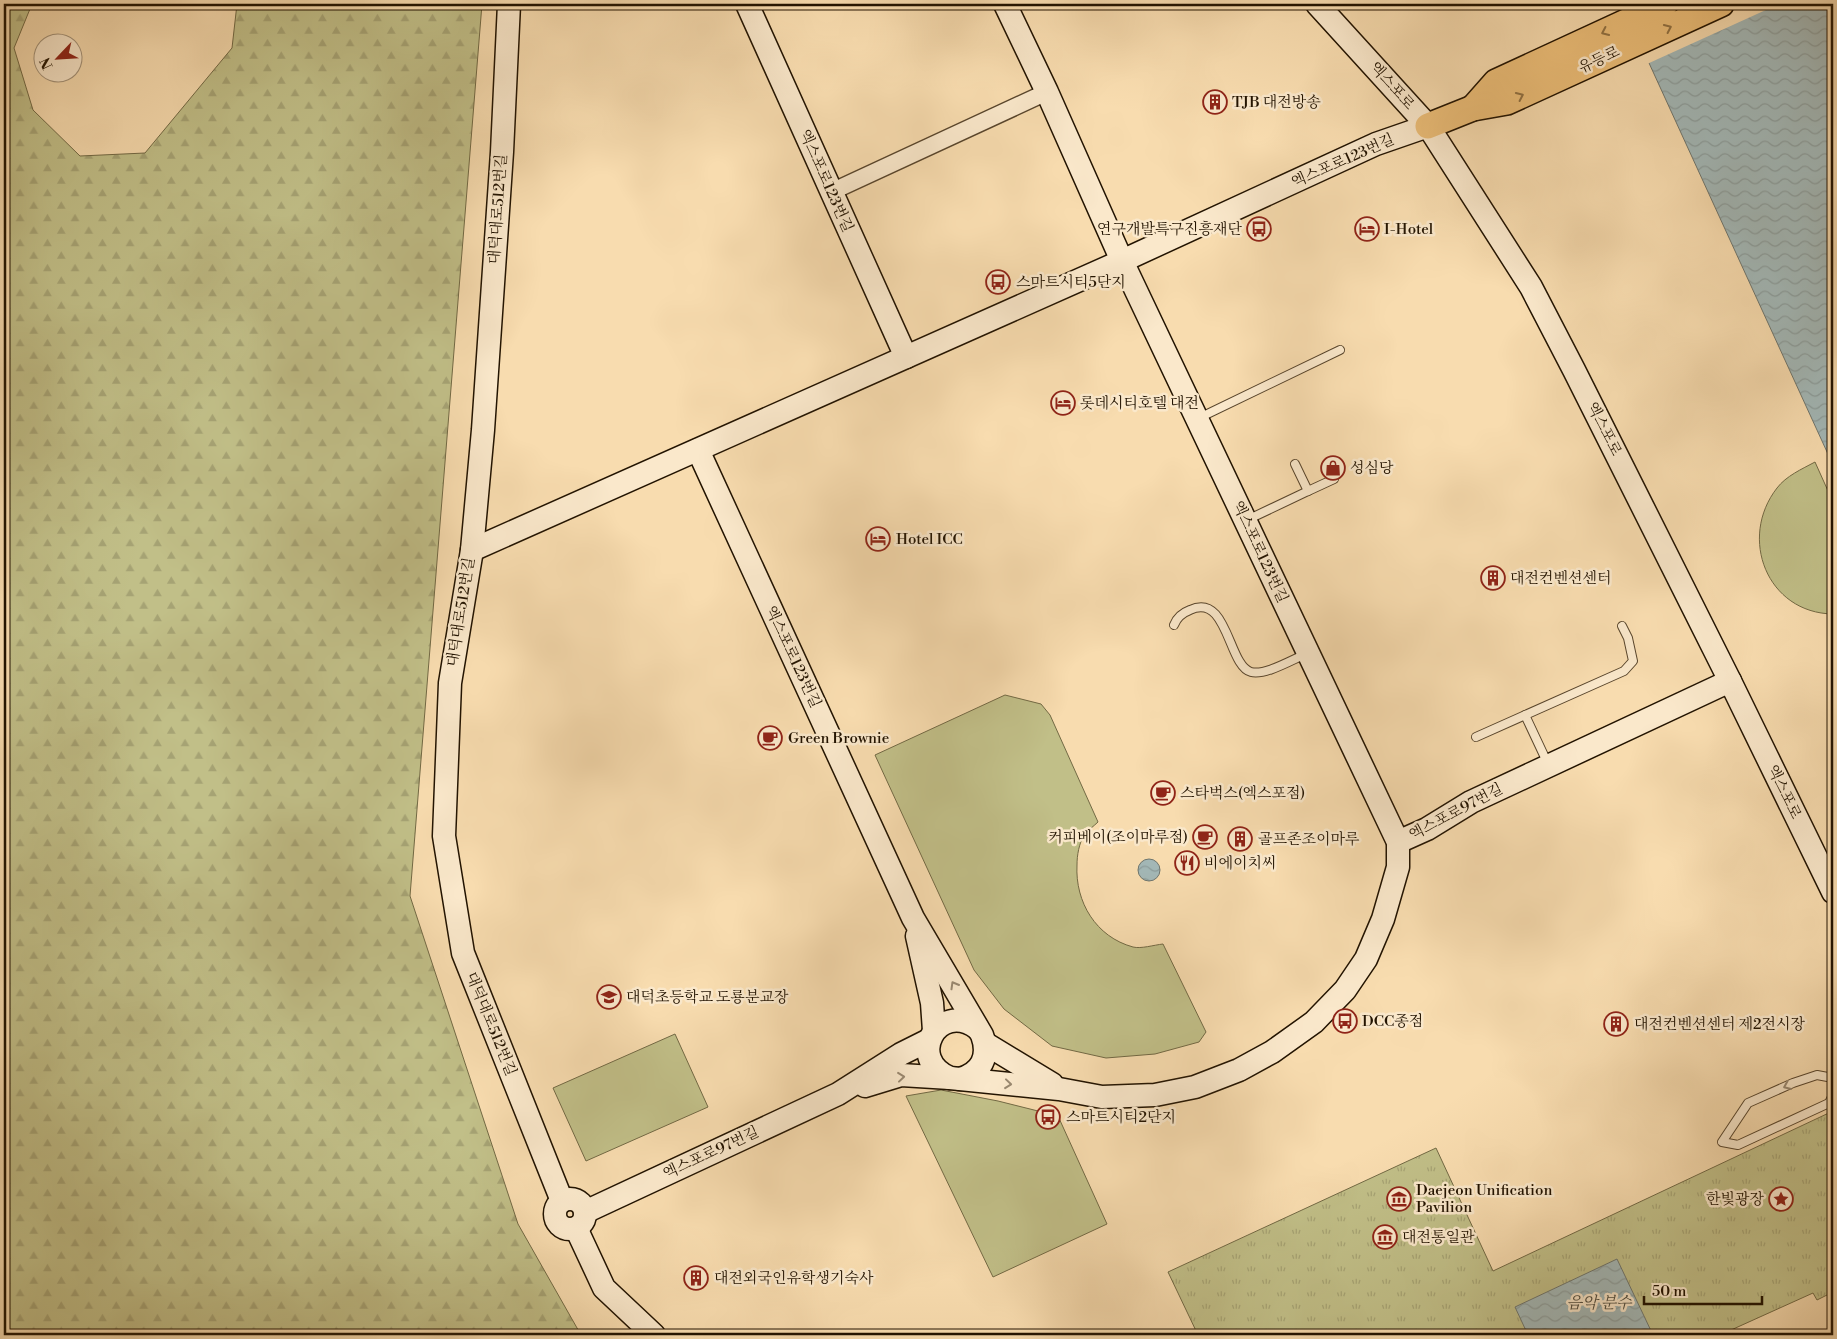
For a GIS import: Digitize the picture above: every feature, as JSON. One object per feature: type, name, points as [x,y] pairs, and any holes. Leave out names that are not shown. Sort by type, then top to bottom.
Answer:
[{"type":"main road","name":"유등로","points":[[1473,108],[1496,82],[1665,4]]},
{"type":"main road","name":"유등로","points":[[1428,126],[1473,108],[1507,102],[1722,4]]},
{"type":"street","name":"대덕대로512번길","points":[[510,4],[484,420],[472,550],[450,683],[444,836],[463,954],[562,1201],[572,1199],[580,1203],[580,1220]]},
{"type":"street","name":"엑스포로123번길","points":[[747,4],[906,358]]},
{"type":"street","name":"엑스포로123번길","points":[[1005,4],[1047,92],[1122,262],[1398,842]]},
{"type":"street","name":"엑스포로","points":[[1317,4],[1428,126],[1531,287],[1730,681],[1833,892]]},
{"type":"street","points":[[831,192],[1047,92]]},
{"type":"street","name":"엑스포로123번길","points":[[472,550],[1122,262],[1376,144],[1428,126]]},
{"type":"street","name":"엑스포로123번길","points":[[698,450],[913,918]]},
{"type":"street","name":"엑스포로97번길","points":[[580,1220],[838,1094],[901,1075],[955,1078],[1059,1089],[1102,1097],[1156,1095],[1196,1087],[1239,1070],[1272,1052],[1314,1022],[1345,990],[1366,959],[1383,919],[1398,867],[1398,842],[1427,828],[1471,802],[1548,764],[1730,681]]},
{"type":"street","points":[[913,918],[954,985],[981,1036],[986,1054],[983,1063],[969,1076],[955,1078],[941,1074],[934,1068],[929,1059],[928,1049],[932,1035],[932,1003],[913,918]]},
{"type":"street","points":[[838,1094],[932,1035],[941,1024],[960,1020],[969,1023],[981,1036],[1059,1089]]},
{"type":"street","points":[[580,1220],[604,1288],[654,1335]]},
{"type":"lane","points":[[1197,419],[1340,350]]},
{"type":"lane","points":[[1295,464],[1308,491]]},
{"type":"lane","points":[[1245,521],[1334,479]]},
{"type":"lane","points":[[1174,625],[1177,618],[1193,608],[1212,611],[1221,620],[1238,659],[1244,668],[1252,672],[1262,672],[1271,669],[1308,653]]},
{"type":"lane","points":[[1476,737],[1624,671],[1633,661],[1628,638],[1622,626]]},
{"type":"lane","points":[[1525,715],[1548,764]]},
{"type":"lane","points":[[1833,1078],[1817,1075],[1748,1103],[1722,1142],[1738,1145],[1829,1104],[1833,1095]]},
{"type":"green space","points":[[4,4],[32,4],[14,48],[33,110],[80,156],[145,153],[232,48],[237,4],[482,4],[410,896],[518,1224],[581,1335],[4,1335]]},
{"type":"green space","points":[[1815,462],[1833,502],[1833,614],[1810,610],[1791,601],[1776,587],[1766,569],[1760,550],[1760,529],[1766,508],[1777,488],[1790,476]]},
{"type":"green space","points":[[1005,695],[1041,704],[1050,715],[1098,822],[1084,835],[1077,857],[1077,879],[1084,905],[1090,916],[1108,935],[1133,947],[1163,944],[1206,1032],[1199,1042],[1155,1054],[1106,1058],[1052,1046],[1004,1009],[974,970],[875,755]]},
{"type":"green space","points":[[675,1034],[708,1107],[586,1161],[553,1088]]},
{"type":"green space","points":[[941,1090],[998,1101],[1058,1116],[1107,1224],[993,1277],[906,1096]]},
{"type":"green space","points":[[1833,1111],[1833,1292],[1817,1300],[1813,1293],[1720,1335],[1198,1335],[1168,1272],[1436,1148],[1493,1271]]},
{"type":"water","points":[[1622,4],[1833,4],[1833,465]]},
{"type":"water","points":[[1149,859],[1157,862],[1160,870],[1157,878],[1149,881],[1141,878],[1138,870],[1141,862]]},
{"type":"water","name":"음악 분수","points":[[1617,1259],[1653,1335],[1528,1335],[1515,1307]]},
{"type":"pier","points":[[1620,4],[1779,4],[1647,64]]},
{"type":"place","name":"TJB 대전방송","points":[[1215,102]]},
{"type":"place","name":"연구개발특구진흥재단","points":[[1259,229]]},
{"type":"place","name":"I-Hotel","points":[[1367,229]]},
{"type":"place","name":"스마트시티5단지","points":[[998,282]]},
{"type":"place","name":"롯데시티호텔 대전","points":[[1063,403]]},
{"type":"place","name":"성심당","points":[[1333,468]]},
{"type":"place","name":"Hotel ICC","points":[[878,539]]},
{"type":"place","name":"대전컨벤션센터","points":[[1493,578]]},
{"type":"place","name":"Green Brownie","points":[[770,738]]},
{"type":"place","name":"스타벅스(엑스포점)","points":[[1163,793]]},
{"type":"place","name":"커피베이(조이마루점)","points":[[1205,837]]},
{"type":"place","name":"골프존조이마루","points":[[1240,839]]},
{"type":"place","name":"비에이치씨","points":[[1187,863]]},
{"type":"place","name":"대덕초등학교 도룡분교장","points":[[609,997]]},
{"type":"place","name":"DCC종점","points":[[1345,1021]]},
{"type":"place","name":"대전컨벤션센터 제2전시장","points":[[1616,1024]]},
{"type":"place","name":"스마트시티2단지","points":[[1048,1117]]},
{"type":"place","name":"Daejeon Unification Pavilion","points":[[1399,1199]]},
{"type":"place","name":"한빛광장","points":[[1781,1199]]},
{"type":"place","name":"대전통일관","points":[[1385,1237]]},
{"type":"place","name":"대전외국인유학생기숙사","points":[[696,1278]]}]
